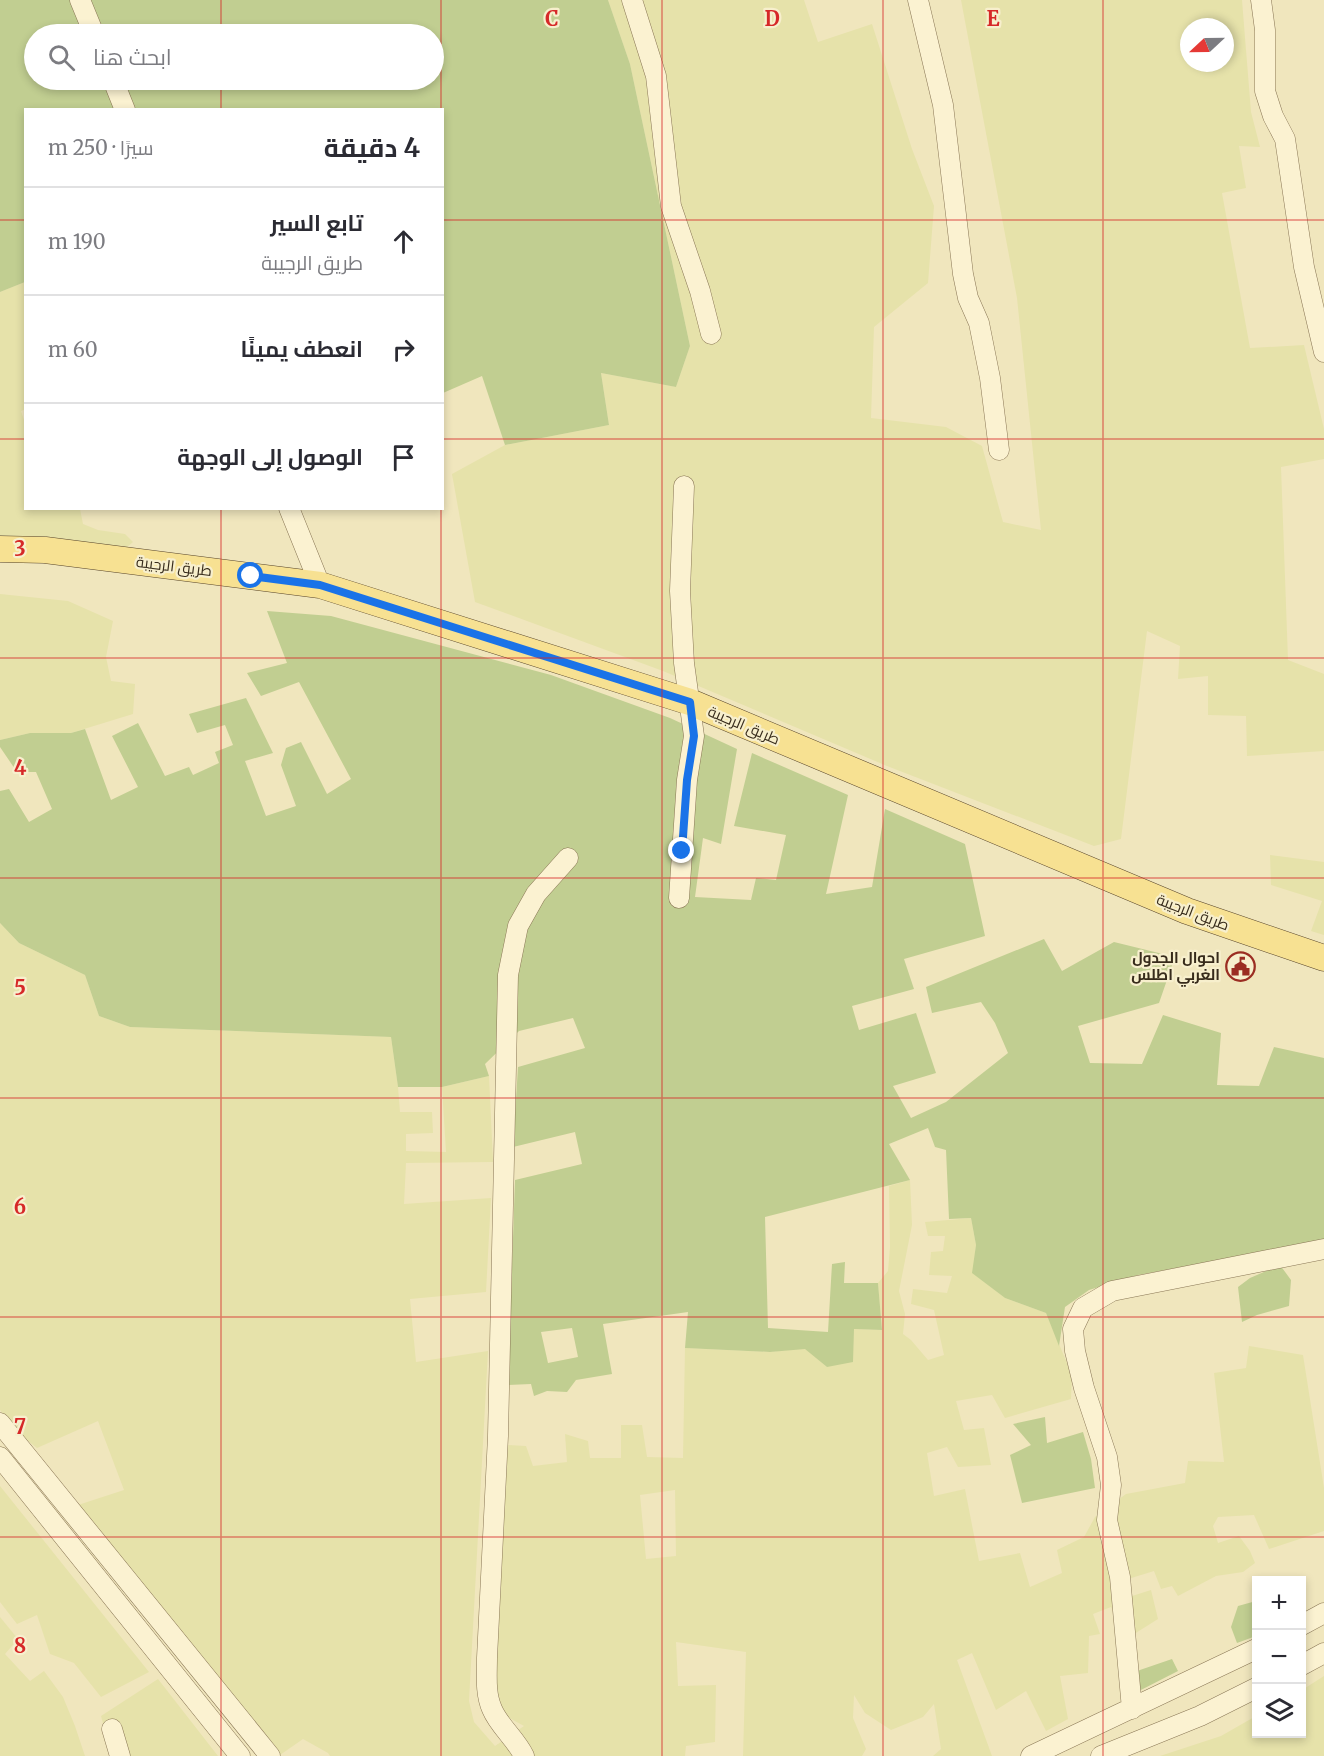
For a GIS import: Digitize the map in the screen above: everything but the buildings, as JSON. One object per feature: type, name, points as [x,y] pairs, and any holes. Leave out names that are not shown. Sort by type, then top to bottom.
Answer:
[{"type":"main road","name":"طريق الرجيبة","points":[[0,549],[45,550],[320,585],[690,702],[1187,911],[1324,958]]},
{"type":"street","points":[[80,0],[90,24]]},
{"type":"street","points":[[632,0],[656,76],[671,206],[700,291],[711,334]]},
{"type":"street","points":[[918,0],[943,105],[963,274],[968,297],[979,323],[990,378],[999,450]]},
{"type":"street","points":[[1262,0],[1265,30],[1264,91],[1284,139],[1304,267],[1324,352]]},
{"type":"street","points":[[117,90],[124,108]]},
{"type":"street","points":[[679,898],[687,780],[694,736],[684,663],[680,591],[684,486]]},
{"type":"street","points":[[290,510],[320,585]]},
{"type":"street","points":[[524,1756],[518,1744],[492,1711],[487,1692],[498,1436],[508,975],[518,926],[536,894],[568,858]]},
{"type":"street","points":[[1132,1709],[1120,1577],[1107,1520],[1111,1485],[1107,1456],[1082,1379],[1075,1351],[1073,1329],[1083,1308],[1112,1291],[1324,1250]]},
{"type":"street","points":[[0,1423],[270,1756]]},
{"type":"street","points":[[0,1457],[240,1756]]},
{"type":"street","points":[[1306,1623],[1324,1613]]},
{"type":"street","points":[[1031,1756],[1252,1651]]},
{"type":"street","points":[[1306,1663],[1324,1653]]},
{"type":"street","points":[[1101,1756],[1200,1716],[1252,1690]]},
{"type":"street","points":[[112,1729],[120,1756]]},
{"type":"shaded area","points":[[608,0],[804,0],[818,42],[872,24],[912,149],[934,206],[928,283],[874,327],[871,418],[946,427],[982,446],[1003,522],[1041,530],[1017,298],[961,0],[1242,0],[1251,112],[1260,147],[1239,146],[1246,188],[1222,193],[1250,348],[1304,345],[1324,429],[1324,459],[1281,467],[1288,660],[1324,674],[1324,751],[1247,756],[1246,716],[1208,715],[1208,676],[1178,679],[1180,646],[1147,631],[1121,839],[1094,846],[887,766],[663,671],[475,602],[452,474],[505,445],[609,425],[601,373],[676,387],[690,346],[630,64]]},
{"type":"shaded area","points":[[24,282],[24,410],[21,411],[24,420],[24,510],[80,510],[83,524],[98,530],[125,534],[133,542],[118,555],[0,544],[0,292]]},
{"type":"shaded area","points":[[0,594],[68,601],[113,621],[106,657],[111,681],[135,684],[133,714],[71,733],[30,733],[0,740]]},
{"type":"shaded area","points":[[1270,855],[1324,862],[1324,935],[1311,931],[1322,901],[1271,885]]},
{"type":"shaded area","points":[[0,923],[19,943],[85,975],[99,1016],[130,1027],[391,1037],[400,1112],[432,1112],[433,1133],[406,1134],[406,1151],[446,1152],[442,1087],[489,1076],[493,1162],[406,1163],[404,1204],[491,1198],[486,1292],[410,1299],[416,1362],[488,1351],[469,1701],[474,1722],[495,1746],[524,1726],[504,1715],[494,1690],[507,1445],[526,1446],[533,1466],[567,1462],[565,1434],[588,1441],[590,1458],[621,1458],[621,1425],[642,1425],[647,1457],[683,1458],[685,1348],[770,1352],[805,1348],[827,1367],[854,1329],[882,1330],[878,1283],[888,1271],[889,1186],[910,1180],[912,1225],[899,1291],[905,1314],[903,1334],[928,1360],[944,1355],[934,1310],[911,1304],[913,1289],[947,1293],[952,1276],[929,1275],[931,1252],[943,1251],[945,1236],[928,1236],[925,1222],[971,1218],[976,1245],[973,1273],[1005,1298],[1046,1313],[1072,1375],[1071,1399],[1005,1418],[992,1395],[956,1401],[964,1430],[984,1428],[991,1465],[958,1467],[947,1447],[927,1453],[934,1496],[965,1489],[979,1561],[1020,1553],[1030,1587],[1062,1573],[1057,1550],[1084,1537],[1095,1517],[1126,1494],[1185,1483],[1188,1461],[1224,1462],[1214,1373],[1246,1368],[1249,1346],[1303,1355],[1324,1488],[1324,1531],[1269,1549],[1254,1515],[1218,1517],[1213,1526],[1218,1543],[1239,1536],[1250,1551],[1255,1563],[1243,1572],[1216,1576],[1178,1596],[1172,1586],[1161,1589],[1154,1571],[1128,1579],[1129,1597],[1151,1590],[1158,1619],[1131,1636],[1111,1607],[1093,1614],[1100,1634],[1089,1636],[1088,1673],[1060,1676],[1068,1719],[1046,1731],[1026,1691],[996,1710],[972,1653],[957,1660],[992,1756],[933,1756],[941,1749],[934,1704],[923,1717],[891,1730],[865,1713],[854,1695],[853,1718],[866,1749],[862,1756],[743,1756],[746,1652],[676,1642],[678,1686],[716,1685],[715,1742],[686,1746],[685,1756],[330,1756],[303,1739],[280,1755],[78,1505],[124,1490],[98,1421],[37,1448],[18,1433],[0,1410]],"holes":[[[675,1490],[676,1556],[646,1559],[640,1495]]]},
{"type":"shaded area","points":[[0,1486],[149,1672],[101,1697],[74,1663],[50,1654],[37,1615],[17,1624],[0,1602]]},
{"type":"shaded area","points":[[0,1617],[18,1639],[5,1654],[30,1681],[44,1671],[63,1697],[85,1756],[0,1756]]},
{"type":"shaded area","points":[[1324,1676],[1324,1756],[1160,1756],[1221,1736],[1252,1718],[1252,1738],[1306,1738],[1306,1687]]},
{"type":"shaded area","points":[[158,1679],[218,1756],[112,1756],[101,1716]]},
{"type":"green space","points":[[0,0],[608,0],[630,64],[690,346],[676,387],[601,373],[609,425],[505,445],[482,376],[444,393],[444,108],[24,108],[24,282],[0,292]]},
{"type":"green space","points":[[267,611],[331,616],[551,675],[670,718],[737,749],[721,844],[703,838],[695,897],[751,900],[756,878],[776,880],[786,835],[734,826],[752,753],[848,795],[826,894],[872,887],[885,809],[965,844],[985,936],[904,959],[914,989],[852,1006],[859,1030],[916,1013],[936,1073],[893,1086],[911,1118],[946,1102],[1008,1053],[995,1023],[981,1002],[932,1013],[926,987],[1044,939],[1062,971],[1114,942],[1175,957],[1159,1003],[1078,1026],[1090,1063],[1142,1064],[1163,1015],[1221,1033],[1217,1085],[1259,1086],[1274,1047],[1324,1058],[1324,1241],[1138,1275],[1089,1290],[1065,1307],[1059,1346],[1046,1313],[1005,1298],[972,1273],[976,1245],[971,1218],[949,1219],[946,1150],[935,1147],[928,1128],[889,1144],[910,1180],[765,1217],[768,1328],[828,1332],[832,1264],[845,1262],[844,1283],[878,1283],[882,1330],[854,1329],[853,1362],[827,1367],[805,1349],[770,1352],[685,1348],[688,1312],[603,1324],[612,1374],[576,1380],[567,1392],[547,1391],[534,1396],[531,1384],[508,1385],[515,1180],[582,1164],[575,1132],[513,1147],[518,1067],[585,1048],[573,1018],[519,1031],[485,1064],[489,1076],[442,1087],[398,1087],[391,1037],[130,1027],[99,1016],[85,975],[19,943],[0,923],[0,791],[9,789],[29,822],[52,809],[36,772],[17,772],[0,747],[0,740],[30,733],[71,733],[85,729],[111,800],[138,787],[112,736],[138,723],[165,776],[189,767],[193,775],[219,763],[215,752],[233,745],[225,725],[197,733],[189,714],[246,698],[273,753],[245,761],[266,816],[296,806],[281,765],[286,748],[301,742],[327,794],[351,779],[299,682],[261,696],[247,673],[287,663]],"holes":[[[572,1328],[578,1357],[548,1363],[541,1332]]]},
{"type":"green space","points":[[1280,1265],[1291,1280],[1289,1306],[1242,1322],[1238,1287],[1250,1278]]},
{"type":"green space","points":[[1045,1417],[1047,1443],[1083,1432],[1091,1459],[1095,1488],[1022,1503],[1010,1455],[1031,1445],[1013,1424]]},
{"type":"green space","points":[[1252,1602],[1252,1637],[1237,1643],[1231,1627],[1238,1606]]},
{"type":"green space","points":[[1172,1659],[1178,1671],[1137,1692],[1137,1671]]},
{"type":"place","name":"احوال الجدول الغربي اطلس","points":[[1241,966]]},
{"type":"route","points":[[251,576],[320,585],[690,702],[694,736],[687,780],[682,851]]}]
